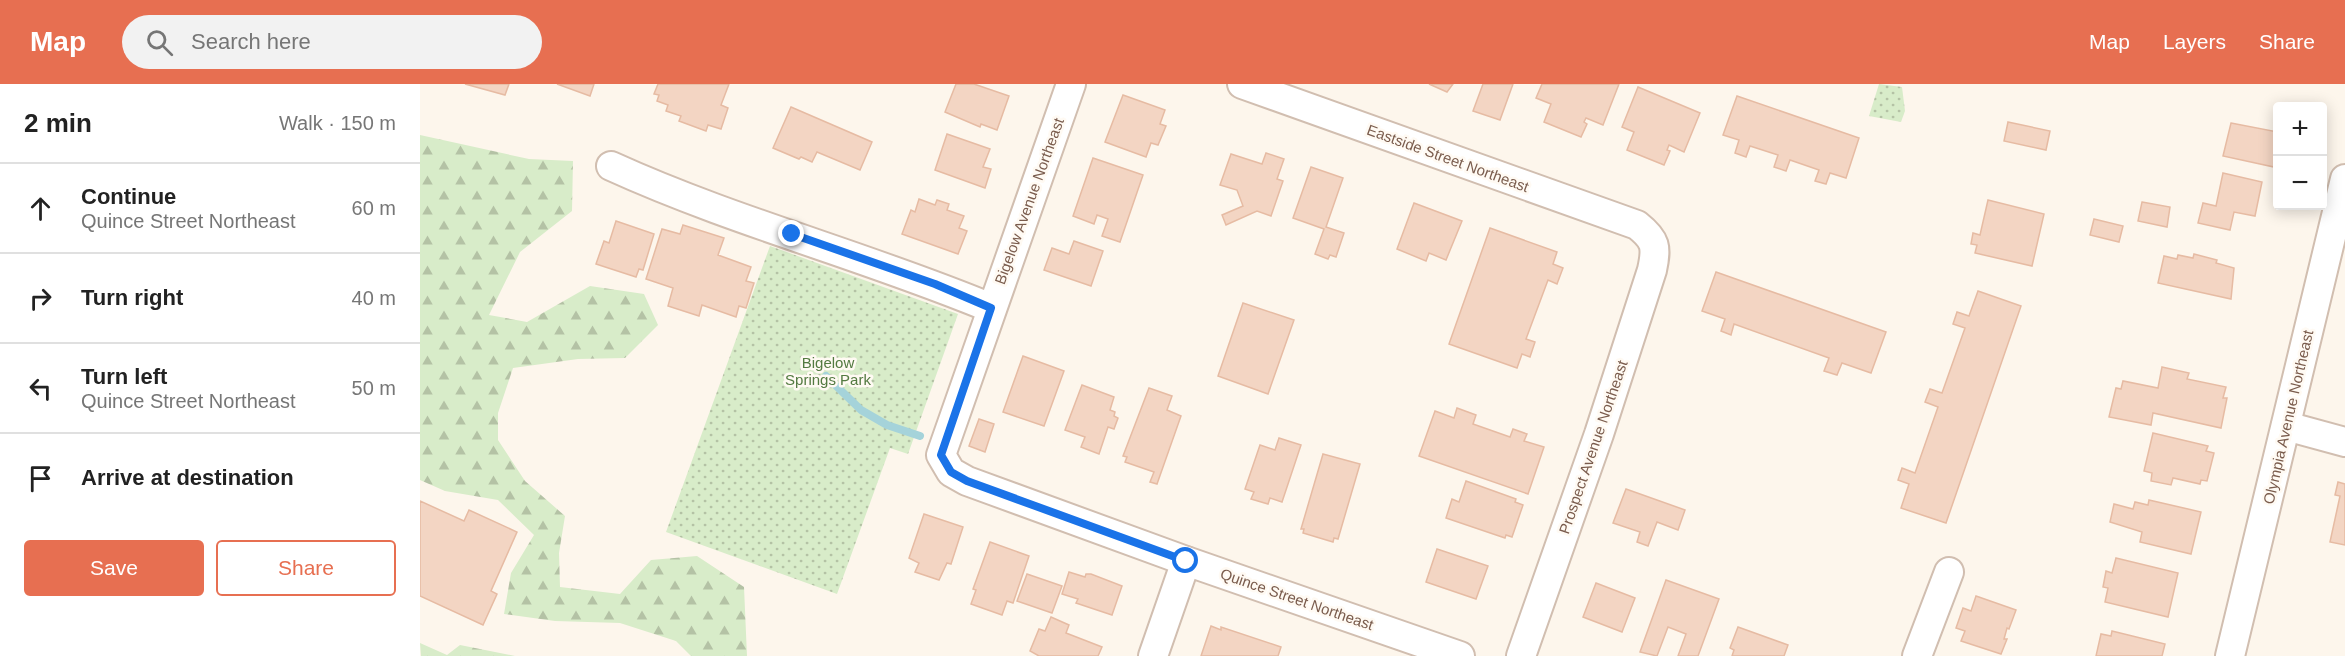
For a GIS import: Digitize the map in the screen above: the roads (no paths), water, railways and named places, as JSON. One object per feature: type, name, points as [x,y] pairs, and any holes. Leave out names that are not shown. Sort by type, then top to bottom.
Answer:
[{"type":"street","name":"Bigelow Avenue Northeast","points":[[941,455],[1071,84]]},
{"type":"street","name":"Eastside Street Northeast","points":[[1242,84],[1636,225],[1651,236]]},
{"type":"street","points":[[611,166],[662,189],[935,284],[991,308]]},
{"type":"street","name":"Olympia Avenue Northeast","points":[[2230,656],[2345,179]]},
{"type":"street","name":"Prospect Avenue Northeast","points":[[1521,656],[1599,434],[1652,270],[1656,252],[1651,236]]},
{"type":"street","points":[[2286,426],[2345,442]]},
{"type":"street","name":"Quince Street Northeast","points":[[941,455],[951,472],[967,481],[1186,561],[1460,656]]},
{"type":"street","points":[[1153,656],[1186,561]]},
{"type":"street","points":[[1917,656],[1949,572]]},
{"type":"waterway","points":[[826,376],[861,410],[887,425],[920,436]]},
{"type":"park label","name":"Bigelow Springs Park","points":[[828,370]]}]
